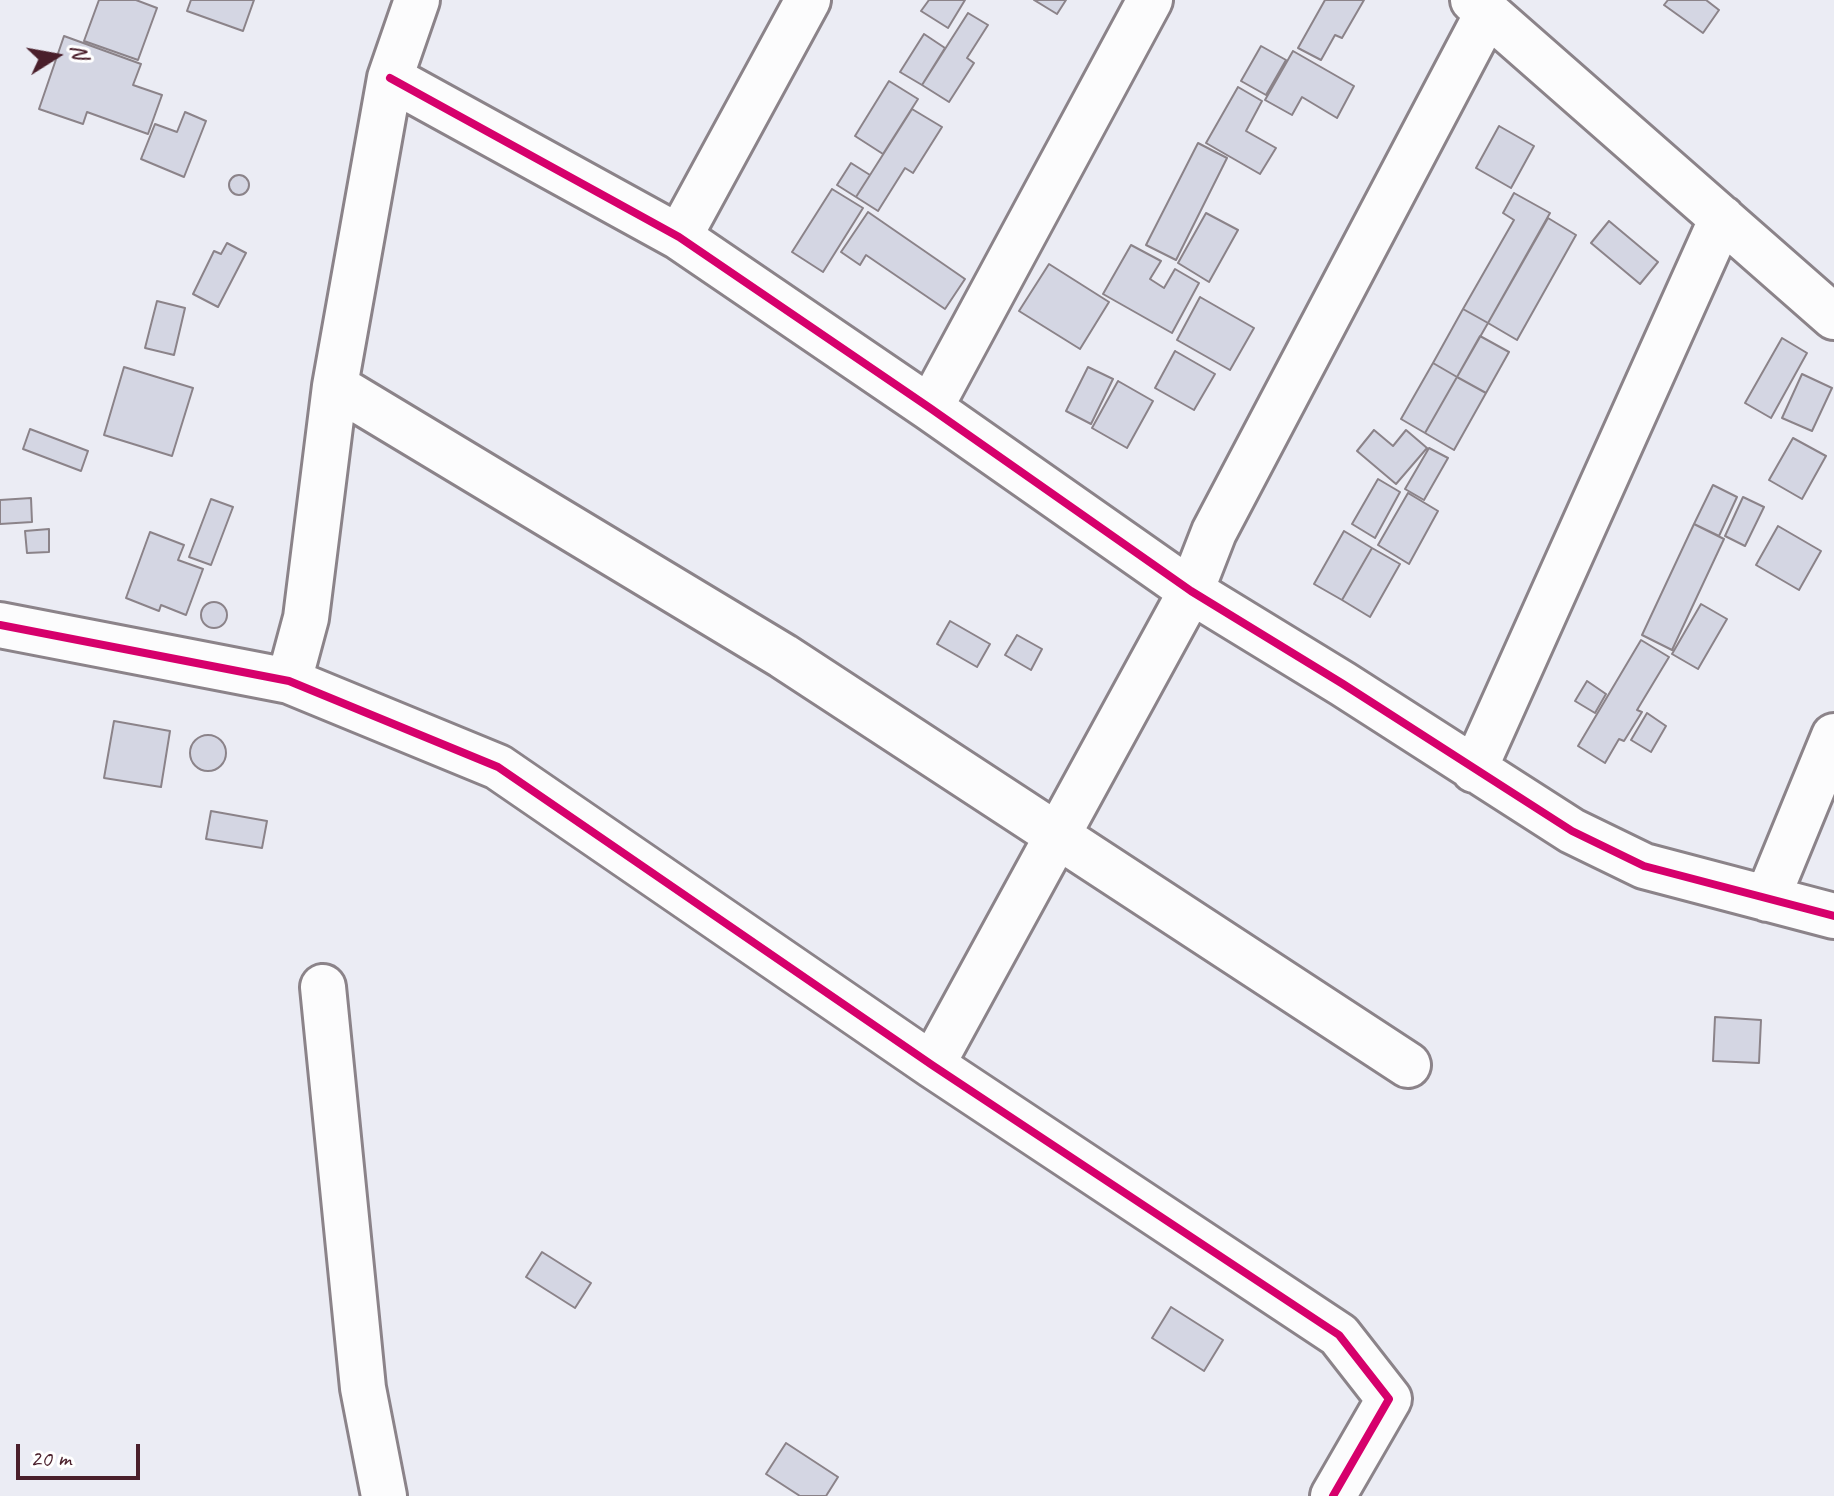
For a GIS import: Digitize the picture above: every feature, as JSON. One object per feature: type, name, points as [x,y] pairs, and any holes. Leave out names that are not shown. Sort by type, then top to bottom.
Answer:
[{"type":"street","points":[[289,681],[306,618],[335,386],[390,78],[417,0]]},
{"type":"street","points":[[679,237],[808,0]]},
{"type":"street","points":[[930,408],[1150,0]]},
{"type":"street","points":[[932,1065],[1191,591],[1214,532],[1480,6],[1834,317]]},
{"type":"street","points":[[390,78],[679,237],[1191,591],[1572,831],[1644,866],[1834,916]]},
{"type":"street","points":[[1474,770],[1722,218]]},
{"type":"street","points":[[335,386],[783,656],[1408,1065]]},
{"type":"street","points":[[0,625],[289,681],[498,767],[932,1065],[1339,1335],[1389,1399],[1333,1496]]},
{"type":"street","points":[[1767,899],[1834,736]]},
{"type":"street","points":[[323,987],[363,1388],[384,1496]]},
{"type":"building","points":[[99,0],[136,0],[157,8],[138,60],[84,41]]},
{"type":"building","points":[[191,0],[254,0],[243,31],[187,11]]},
{"type":"building","points":[[929,0],[965,0],[948,28],[921,11]]},
{"type":"building","points":[[1034,0],[1066,0],[1057,14]]},
{"type":"building","points":[[1325,0],[1364,0],[1342,38],[1335,35],[1321,60],[1298,48]]},
{"type":"building","points":[[1668,0],[1706,0],[1719,10],[1703,33],[1664,5]]},
{"type":"building","points":[[968,13],[988,25],[967,58],[974,63],[949,102],[922,85]]},
{"type":"building","points":[[924,34],[945,48],[922,85],[900,72]]},
{"type":"building","points":[[64,36],[141,64],[133,85],[162,95],[148,134],[87,112],[83,124],[39,109]]},
{"type":"building","points":[[1261,46],[1286,60],[1266,95],[1241,81]]},
{"type":"building","points":[[1293,51],[1354,86],[1337,118],[1302,97],[1292,115],[1265,100]]},
{"type":"building","points":[[889,81],[918,99],[883,154],[855,136]]},
{"type":"building","points":[[1238,87],[1262,101],[1246,131],[1276,148],[1260,174],[1206,143]]},
{"type":"building","points":[[912,109],[942,127],[913,173],[905,168],[878,211],[856,197]]},
{"type":"building","points":[[185,112],[206,121],[184,177],[141,159],[155,124],[177,132]]},
{"type":"building","points":[[1499,126],[1534,146],[1511,188],[1476,168]]},
{"type":"building","points":[[1198,143],[1227,158],[1176,260],[1146,245]]},
{"type":"building","points":[[851,163],[870,175],[856,197],[837,185]]},
{"type":"building","points":[[235,175],[243,175],[249,185],[243,195],[235,195],[229,189],[229,181]]},
{"type":"building","points":[[832,189],[863,208],[823,272],[792,252]]},
{"type":"building","points":[[1514,193],[1550,213],[1488,323],[1463,309],[1514,220],[1503,213]]},
{"type":"building","points":[[868,212],[965,279],[945,309],[866,255],[860,265],[841,252]]},
{"type":"building","points":[[1206,213],[1238,230],[1209,282],[1178,263]]},
{"type":"building","points":[[1548,218],[1576,235],[1517,340],[1488,323]]},
{"type":"building","points":[[1609,221],[1658,262],[1640,284],[1591,243]]},
{"type":"building","points":[[227,243],[246,253],[218,307],[193,294],[214,251],[221,254]]},
{"type":"building","points":[[1131,245],[1161,261],[1150,279],[1164,288],[1175,269],[1199,283],[1172,333],[1103,294]]},
{"type":"building","points":[[1049,264],[1109,302],[1080,349],[1019,311]]},
{"type":"building","points":[[1200,297],[1254,328],[1230,370],[1177,340]]},
{"type":"building","points":[[157,301],[185,308],[174,355],[145,348]]},
{"type":"building","points":[[1463,309],[1488,323],[1457,377],[1433,363]]},
{"type":"building","points":[[1480,336],[1509,352],[1486,393],[1457,377]]},
{"type":"building","points":[[1782,338],[1807,353],[1771,418],[1745,403]]},
{"type":"building","points":[[1175,351],[1215,374],[1194,410],[1155,388]]},
{"type":"building","points":[[1433,363],[1457,377],[1425,433],[1401,419]]},
{"type":"building","points":[[124,367],[193,388],[172,456],[104,435]]},
{"type":"building","points":[[1088,367],[1113,379],[1091,424],[1066,411]]},
{"type":"building","points":[[1802,374],[1832,388],[1812,431],[1782,418]]},
{"type":"building","points":[[1457,377],[1486,393],[1454,450],[1425,433]]},
{"type":"building","points":[[1118,381],[1153,401],[1127,448],[1092,428]]},
{"type":"building","points":[[30,429],[88,451],[81,471],[23,449]]},
{"type":"building","points":[[1374,430],[1393,446],[1406,430],[1427,448],[1396,484],[1357,451]]},
{"type":"building","points":[[1793,438],[1826,456],[1802,499],[1769,480]]},
{"type":"building","points":[[1429,448],[1448,458],[1424,500],[1405,489]]},
{"type":"building","points":[[1378,479],[1400,492],[1375,538],[1352,524]]},
{"type":"building","points":[[1713,485],[1737,497],[1719,536],[1694,524]]},
{"type":"building","points":[[1408,493],[1438,511],[1409,564],[1378,545]]},
{"type":"building","points":[[1743,497],[1764,507],[1745,546],[1725,536]]},
{"type":"building","points":[[31,498],[32,522],[0,524],[0,500]]},
{"type":"building","points":[[211,499],[233,507],[211,565],[189,557]]},
{"type":"building","points":[[1694,524],[1724,539],[1672,650],[1642,635]]},
{"type":"building","points":[[1778,526],[1821,551],[1799,590],[1756,565]]},
{"type":"building","points":[[49,529],[49,552],[27,553],[25,531]]},
{"type":"building","points":[[1344,531],[1372,548],[1342,600],[1314,584]]},
{"type":"building","points":[[150,532],[184,545],[178,560],[203,569],[186,615],[161,605],[159,611],[126,598]]},
{"type":"building","points":[[1372,548],[1400,564],[1370,617],[1342,600]]},
{"type":"building","points":[[214,602],[223,606],[227,615],[223,624],[214,628],[205,624],[201,615],[205,606]]},
{"type":"building","points":[[1701,604],[1727,619],[1698,669],[1672,654]]},
{"type":"building","points":[[950,621],[990,644],[977,667],[937,644]]},
{"type":"building","points":[[1017,635],[1042,649],[1031,670],[1005,655]]},
{"type":"building","points":[[1641,640],[1669,657],[1637,710],[1642,712],[1624,741],[1619,739],[1605,763],[1578,746]]},
{"type":"building","points":[[1587,681],[1606,694],[1595,713],[1575,701]]},
{"type":"building","points":[[1647,713],[1666,726],[1651,752],[1631,740]]},
{"type":"building","points":[[114,721],[170,731],[161,787],[104,778]]},
{"type":"building","points":[[208,735],[221,740],[226,753],[221,766],[208,771],[195,766],[190,753],[195,740]]},
{"type":"building","points":[[211,811],[267,821],[262,848],[206,839]]},
{"type":"building","points":[[1715,1017],[1761,1020],[1759,1063],[1713,1061]]},
{"type":"building","points":[[542,1252],[591,1283],[575,1308],[526,1277]]},
{"type":"building","points":[[1171,1307],[1223,1340],[1204,1371],[1152,1338]]},
{"type":"building","points":[[786,1443],[838,1477],[826,1496],[800,1496],[766,1474]]},
{"type":"cycle path","points":[[390,78],[679,237],[1191,591],[1572,831],[1644,866],[1834,916]]},
{"type":"cycle path","points":[[0,625],[289,681],[498,767],[932,1065],[1339,1335],[1389,1399],[1333,1496]]}]
